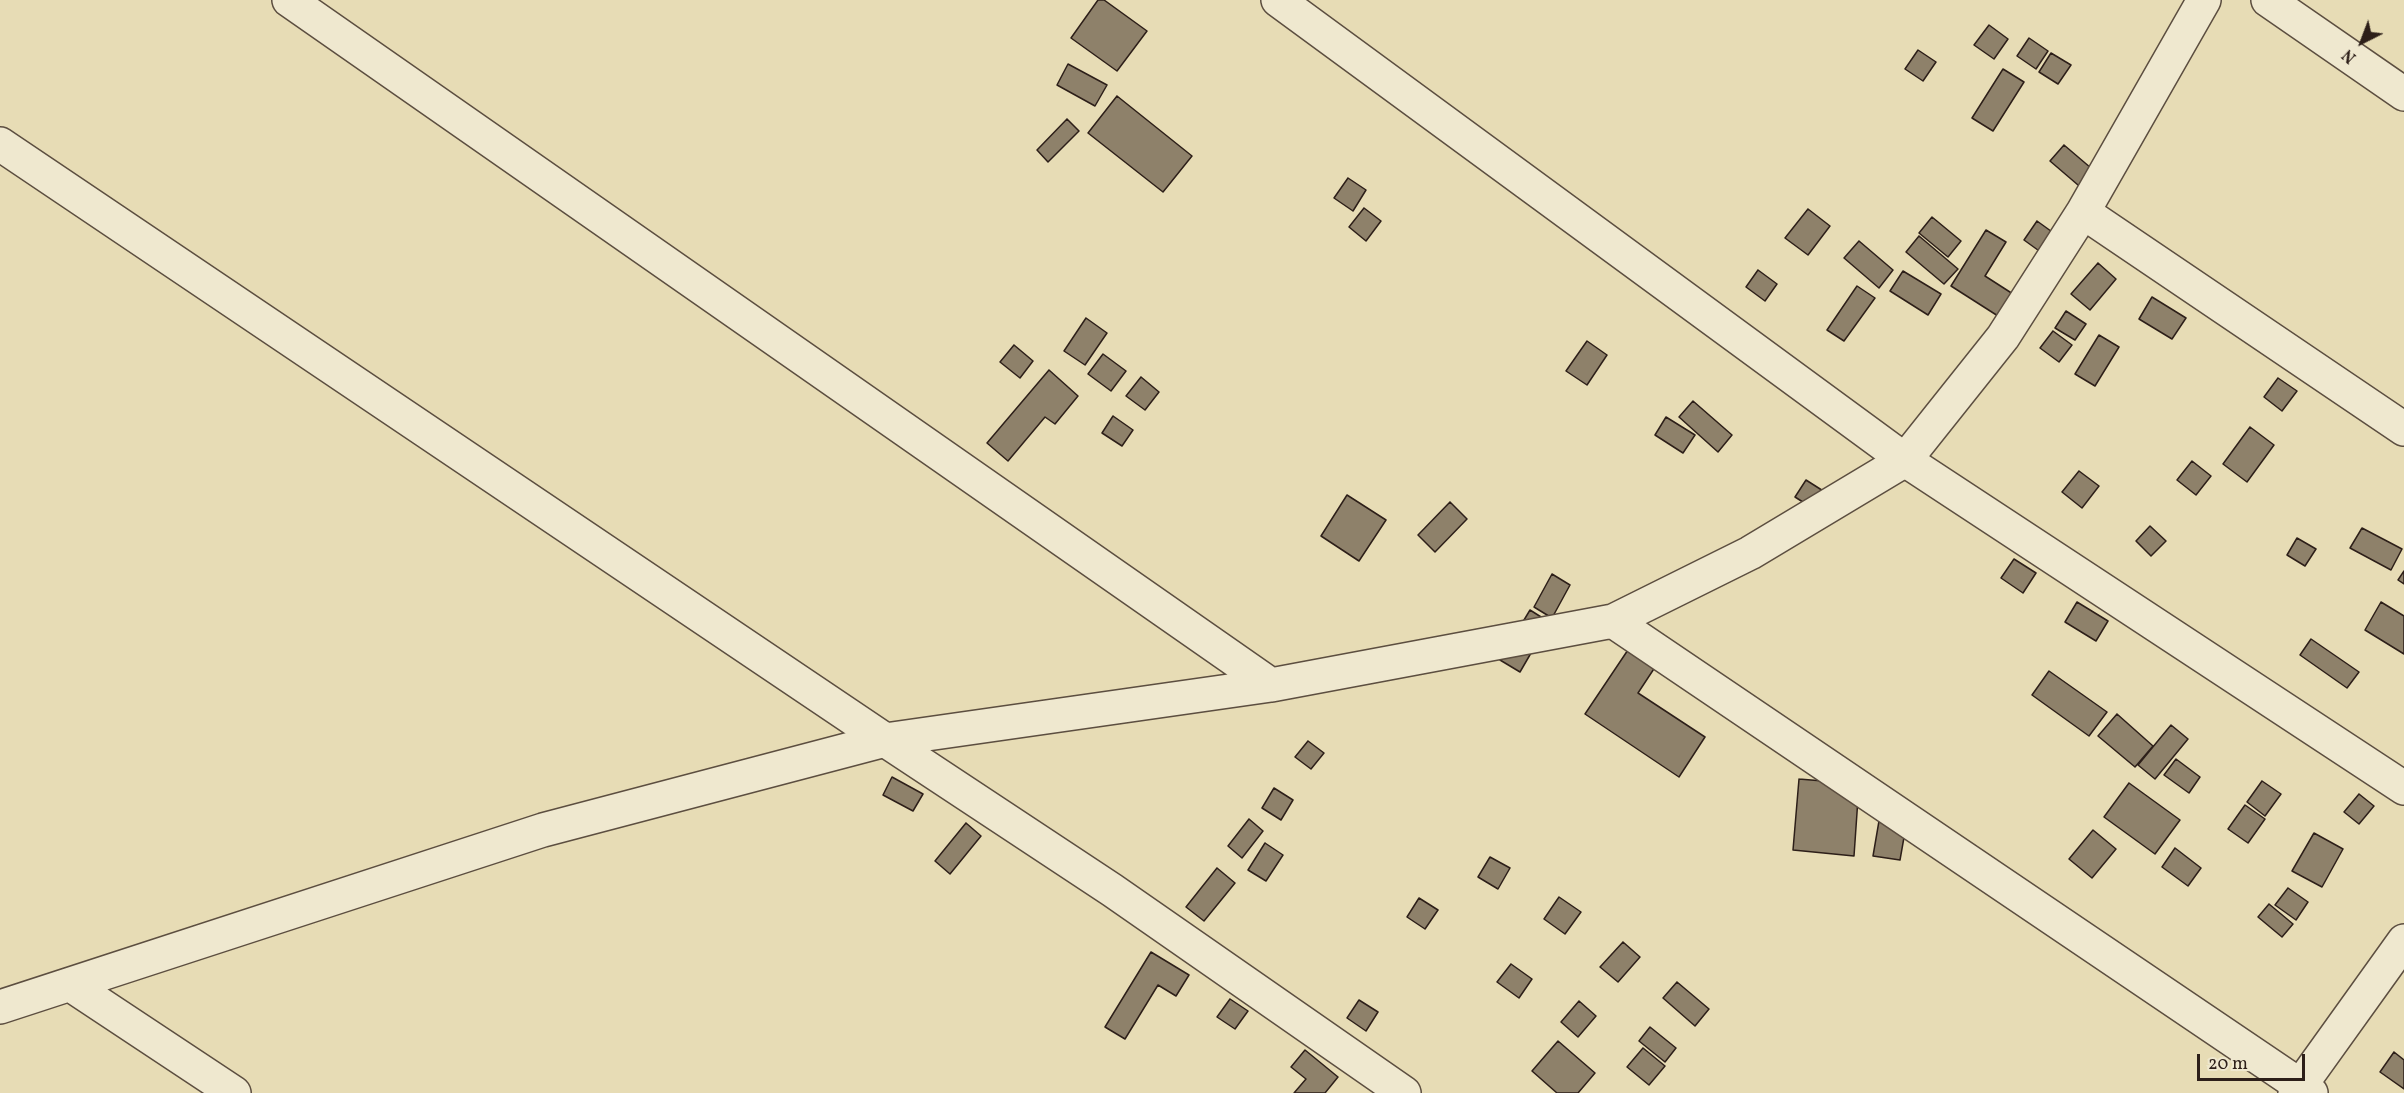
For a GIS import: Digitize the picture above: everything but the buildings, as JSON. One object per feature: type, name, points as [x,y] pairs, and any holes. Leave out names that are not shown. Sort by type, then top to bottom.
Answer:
[{"type":"street","points":[[289,0],[1271,685]]},
{"type":"street","points":[[1278,0],[1905,460],[2404,788]]},
{"type":"street","points":[[0,1007],[543,830],[885,740],[1271,685],[1613,621],[1750,553],[1905,460],[2003,336],[2083,212],[2204,0]]},
{"type":"street","points":[[2268,0],[2404,94]]},
{"type":"street","points":[[0,144],[885,740],[1112,890],[1404,1093]]},
{"type":"street","points":[[2083,212],[2404,429]]},
{"type":"street","points":[[1613,621],[2302,1091],[2404,941]]},
{"type":"street","points":[[71,985],[234,1093]]}]
